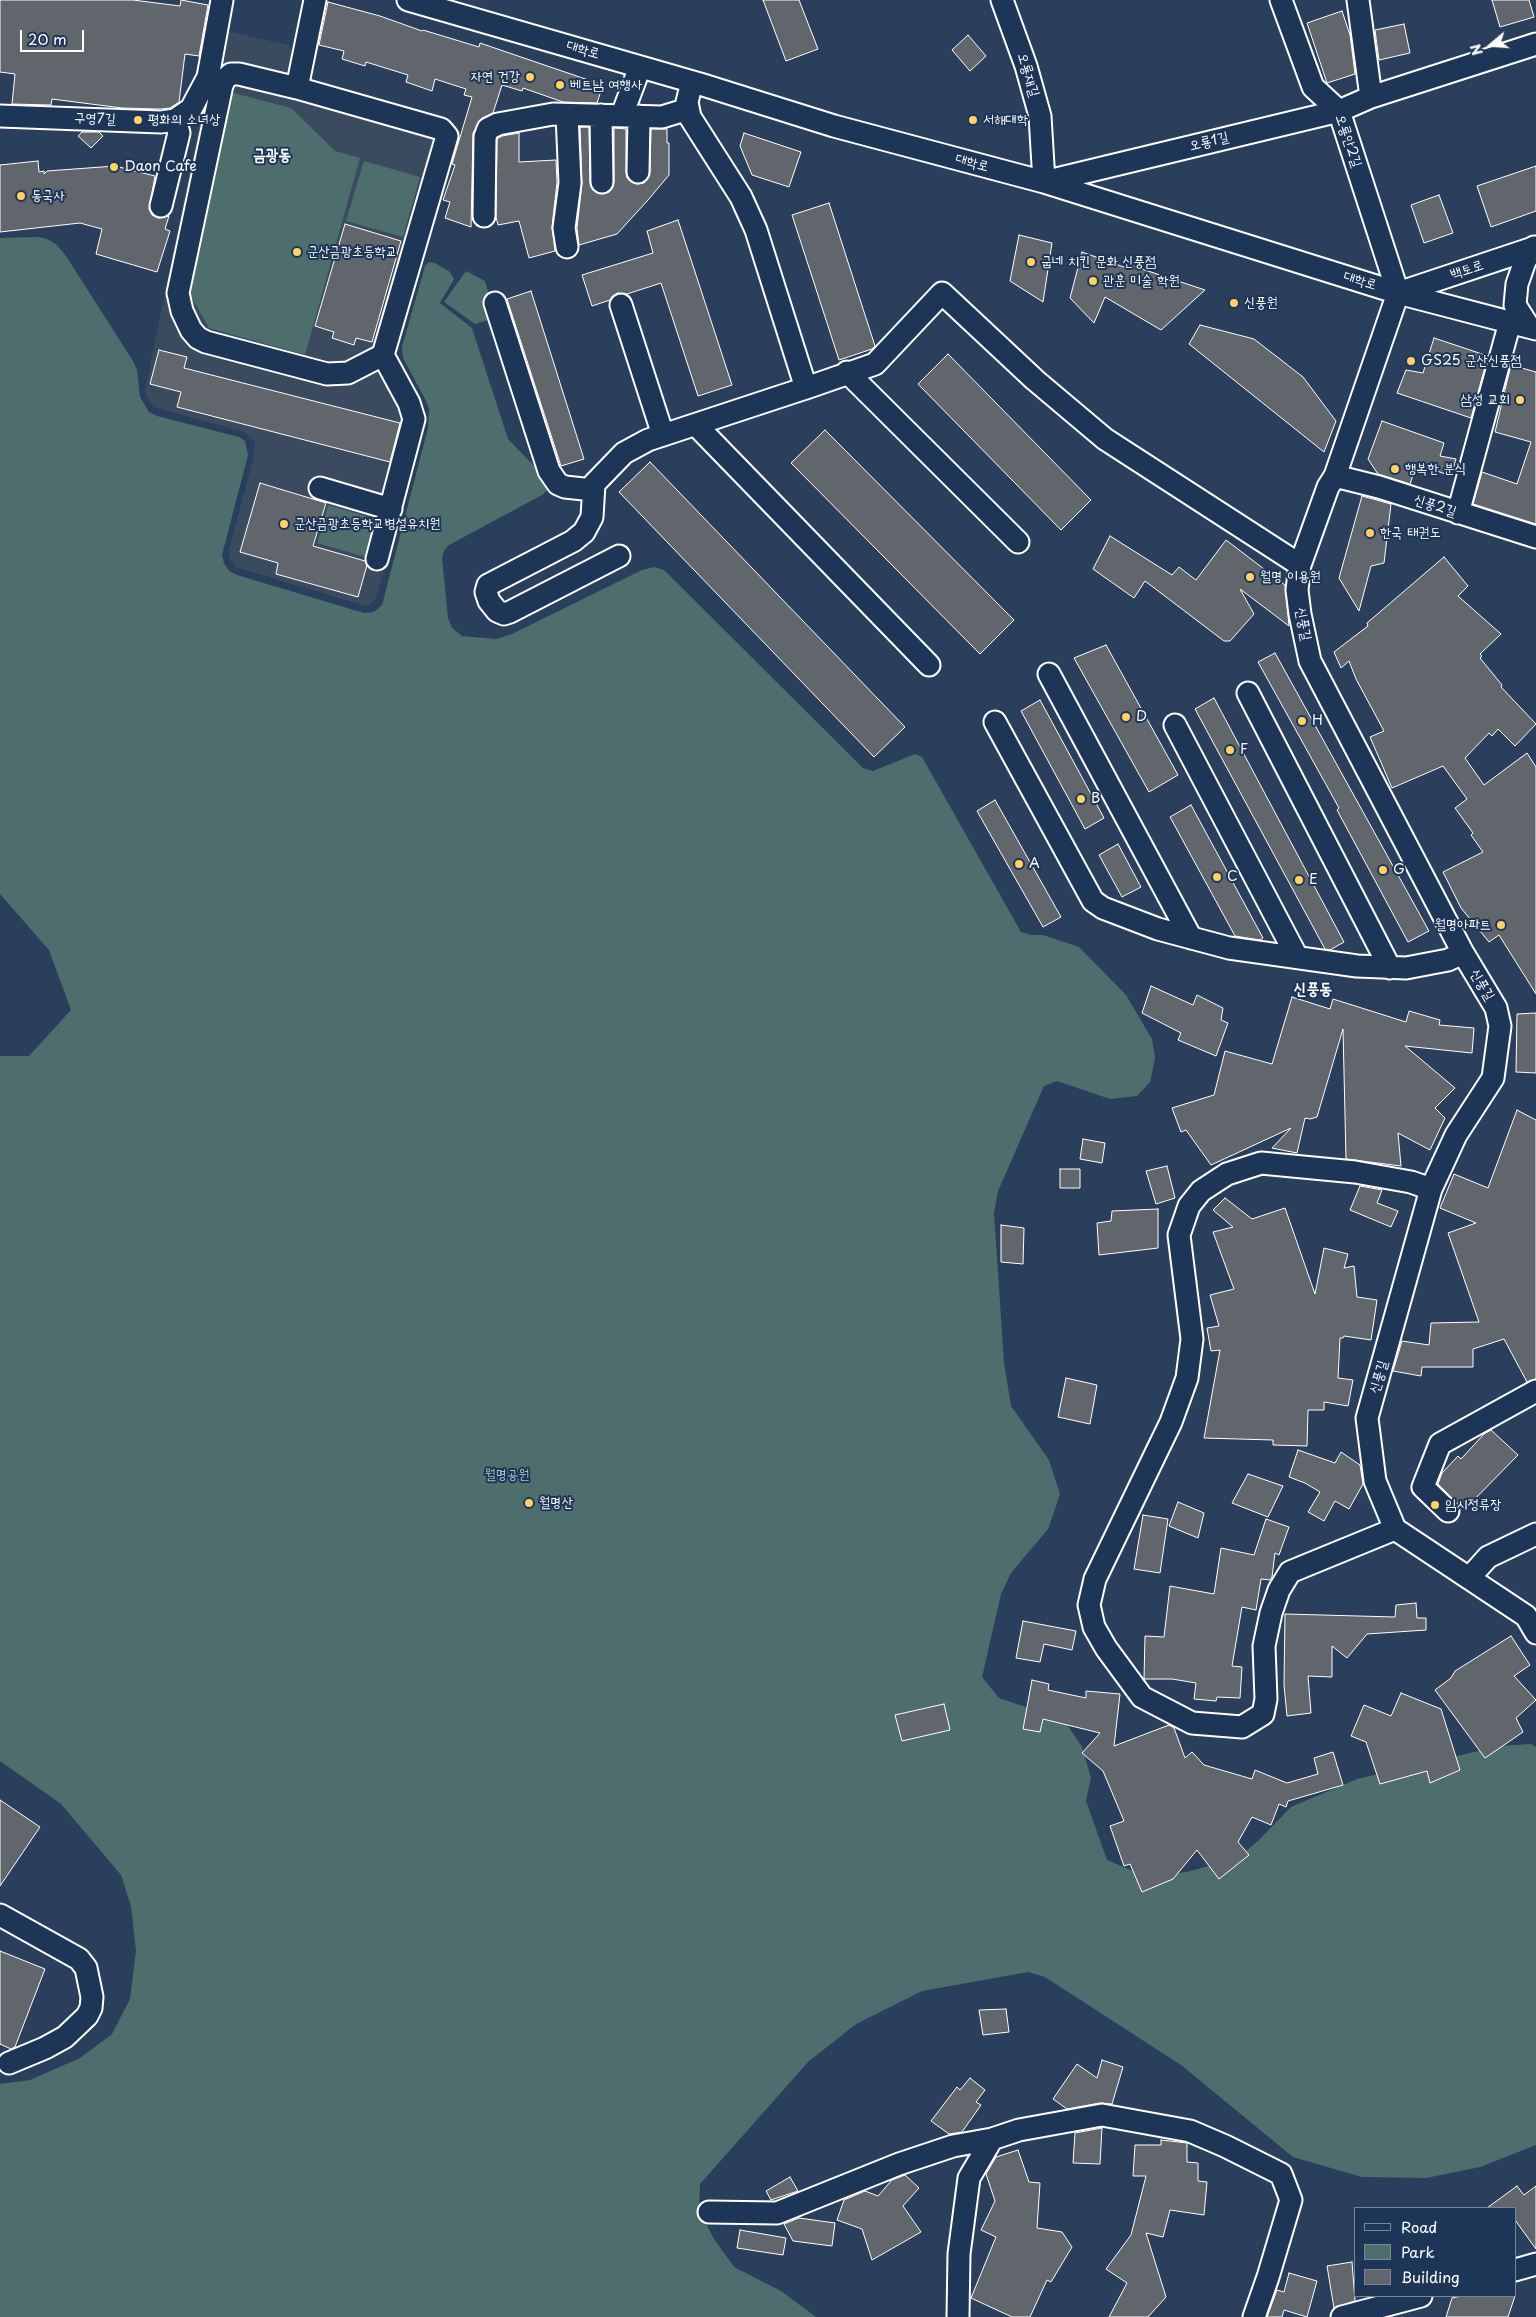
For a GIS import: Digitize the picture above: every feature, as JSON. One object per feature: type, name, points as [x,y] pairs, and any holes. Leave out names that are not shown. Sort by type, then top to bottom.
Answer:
[{"type":"street","points":[[161,206],[179,133],[174,120],[191,109],[208,77],[222,0]]},
{"type":"street","points":[[297,88],[315,0]]},
{"type":"street","name":"대학로","points":[[408,0],[692,82],[834,126],[1044,182],[1398,293],[1525,326]]},
{"type":"street","name":"오룡재길","points":[[1002,0],[1026,66],[1040,116],[1044,182]]},
{"type":"street","name":"오룡안2길","points":[[1281,0],[1313,87],[1339,111],[1398,293]]},
{"type":"street","points":[[1358,0],[1371,97]]},
{"type":"street","name":"오룡1길","points":[[1044,182],[1339,111],[1371,97],[1536,44]]},
{"type":"street","points":[[602,182],[621,115],[640,67]]},
{"type":"street","points":[[377,558],[414,419],[409,403],[383,355],[447,136],[441,129],[297,88],[239,74],[231,74],[225,79],[178,293],[178,301],[191,330],[198,338],[206,342],[318,372],[337,375],[348,374],[383,355]]},
{"type":"street","points":[[692,82],[688,109],[690,117],[741,197],[756,230],[806,388]]},
{"type":"street","points":[[484,216],[485,137],[488,129],[498,124],[515,120],[553,114],[662,117],[688,109]]},
{"type":"street","points":[[567,114],[570,183],[564,228],[568,248]]},
{"type":"street","points":[[621,115],[638,172]]},
{"type":"street","name":"구영7길","points":[[0,116],[161,122],[174,120]]},
{"type":"street","points":[[1458,514],[1525,326],[1515,305],[1518,284],[1523,269],[1535,247]]},
{"type":"street","name":"백토로","points":[[1398,293],[1535,247]]},
{"type":"street","points":[[619,556],[504,614],[492,608],[486,592],[488,585],[573,541],[589,525],[594,508],[593,490],[597,479],[624,453],[648,440],[806,388],[846,372],[862,370],[875,364],[942,293],[1035,380],[1105,439],[1300,565]]},
{"type":"street","name":"신풍길","points":[[1395,1529],[1375,1480],[1367,1418],[1431,1188],[1456,1135],[1493,1078],[1500,1026],[1496,1008],[1462,953],[1310,661],[1297,590],[1300,565],[1324,496],[1335,476],[1398,293]]},
{"type":"street","points":[[495,303],[549,471],[558,484],[565,487],[593,490]]},
{"type":"street","points":[[621,305],[663,435]]},
{"type":"street","points":[[846,372],[1018,542]]},
{"type":"street","points":[[696,424],[929,665]]},
{"type":"street","name":"신풍2길","points":[[1335,476],[1379,487],[1536,538]]},
{"type":"street","points":[[320,488],[391,509]]},
{"type":"street","points":[[547,554],[564,585]]},
{"type":"street","points":[[1049,674],[1191,938]]},
{"type":"street","points":[[1248,693],[1390,968]]},
{"type":"street","points":[[995,722],[1093,901],[1116,914],[1158,929],[1229,948],[1357,966],[1390,968],[1428,965],[1448,960],[1462,953]]},
{"type":"street","points":[[1175,725],[1297,957]]},
{"type":"street","points":[[1431,1188],[1411,1182],[1355,1172],[1261,1163],[1226,1174],[1201,1191],[1189,1206],[1179,1236],[1192,1339],[1187,1378],[1171,1422],[1095,1579],[1089,1605],[1094,1627],[1106,1648],[1142,1697],[1192,1722],[1242,1728],[1263,1714],[1266,1699],[1264,1646],[1276,1598],[1290,1572],[1395,1529],[1470,1577],[1526,1616],[1536,1632]]},
{"type":"street","points":[[1448,1511],[1423,1486],[1440,1444],[1536,1391]]},
{"type":"street","points":[[1470,1577],[1488,1557],[1536,1534]]},
{"type":"street","points":[[0,1915],[79,1959],[86,1968],[92,1997],[91,2008],[86,2016],[65,2037],[45,2048],[9,2063]]},
{"type":"street","points":[[709,2212],[776,2213],[899,2164],[953,2146],[992,2139],[1019,2130],[1102,2115],[1190,2131],[1281,2174],[1291,2200],[1254,2317]]},
{"type":"street","points":[[958,2317],[959,2254],[969,2178],[992,2139]]},
{"type":"street","points":[[1516,2270],[1536,2264]]},
{"type":"street","points":[[1342,2317],[1418,2297]]},
{"type":"shaded area","name":"군산금광초등학교","points":[[226,31],[288,45],[312,82],[445,121],[392,350],[419,438],[376,599],[366,606],[235,567],[230,559],[229,549],[253,460],[255,442],[244,432],[157,408],[149,401],[145,391],[216,41]]},
{"type":"green space","points":[[230,92],[291,108],[335,151],[360,158],[305,355],[209,328],[188,291]]},
{"type":"green space","points":[[364,161],[420,177],[403,237],[346,221]]},
{"type":"green space","name":"월명공원","points":[[38,237],[56,244],[66,256],[133,361],[137,370],[140,397],[149,412],[157,416],[239,437],[245,441],[248,455],[222,555],[229,571],[364,613],[374,612],[382,605],[428,428],[429,409],[403,358],[402,347],[425,266],[429,262],[435,263],[450,272],[454,279],[440,303],[472,328],[508,439],[546,478],[549,488],[542,495],[449,545],[444,551],[442,558],[448,618],[452,628],[462,636],[496,639],[512,634],[642,570],[654,567],[664,570],[863,768],[873,771],[915,754],[922,757],[1021,932],[1031,935],[1043,935],[1079,947],[1126,995],[1152,1039],[1155,1058],[1150,1082],[1137,1096],[1110,1099],[1057,1081],[1044,1086],[998,1191],[994,1213],[1004,1363],[1011,1406],[1049,1460],[1060,1494],[1048,1529],[1011,1573],[1001,1594],[982,1677],[999,1698],[1064,1720],[1082,1747],[1091,1778],[1086,1801],[1107,1860],[1147,1877],[1187,1872],[1238,1858],[1259,1840],[1291,1807],[1357,1779],[1500,1746],[1531,1744],[1536,1747],[1536,2145],[1480,2167],[1426,2178],[1362,2177],[1293,2157],[1181,2065],[1045,1977],[1028,1972],[922,1991],[856,2024],[808,2062],[700,2184],[699,2210],[714,2239],[734,2267],[781,2291],[816,2317],[0,2317],[0,2084],[30,2080],[80,2058],[112,2034],[130,1999],[136,1951],[131,1906],[121,1875],[61,1804],[0,1761],[0,1056],[29,1056],[71,1010],[49,950],[0,894],[0,238]]},
{"type":"green space","points":[[466,271],[485,281],[496,318],[475,324],[444,302]]},
{"type":"green space","points":[[328,505],[379,520],[369,558],[317,543]]},
{"type":"building","points":[[0,0],[133,0],[180,6],[181,0],[208,5],[199,56],[185,54],[179,102],[170,108],[160,109],[122,108],[52,99],[51,105],[12,104],[15,74],[0,72]]},
{"type":"building","points":[[763,0],[799,0],[818,49],[786,61]]},
{"type":"building","points":[[1492,0],[1529,0],[1534,17],[1500,27]]},
{"type":"building","points":[[328,2],[479,47],[480,43],[603,85],[597,103],[563,102],[523,88],[522,91],[502,85],[493,113],[482,118],[473,133],[471,227],[445,218],[450,202],[443,200],[455,165],[452,164],[472,97],[464,95],[466,89],[435,79],[432,91],[406,82],[408,75],[366,62],[365,66],[342,59],[344,51],[319,45]]},
{"type":"building","points":[[1342,11],[1350,35],[1355,74],[1327,83],[1307,23]]},
{"type":"building","points":[[1404,24],[1410,53],[1379,60],[1375,30]]},
{"type":"building","points":[[968,35],[986,56],[970,71],[952,50]]},
{"type":"building","points":[[580,127],[589,127],[590,183],[592,189],[602,194],[609,192],[614,182],[614,128],[626,129],[627,178],[637,184],[644,183],[650,173],[651,129],[667,129],[669,175],[617,234],[579,245],[577,228],[582,183]]},
{"type":"building","points":[[82,132],[99,132],[103,136],[91,148],[78,136]]},
{"type":"building","points":[[519,133],[519,162],[556,160],[557,182],[552,227],[555,251],[529,258],[519,221],[498,225],[496,217],[497,139],[502,136]]},
{"type":"building","points":[[744,133],[801,152],[789,187],[752,175],[740,146]]},
{"type":"building","points":[[38,161],[39,172],[44,171],[44,174],[47,171],[115,166],[155,176],[149,209],[152,215],[158,218],[169,216],[165,229],[170,231],[157,272],[96,254],[102,229],[80,223],[0,232],[0,165]]},
{"type":"building","points":[[1536,166],[1536,211],[1491,227],[1477,186]]},
{"type":"building","points":[[1439,195],[1453,233],[1424,243],[1411,205]]},
{"type":"building","points":[[829,203],[875,346],[872,349],[839,360],[792,215]]},
{"type":"building","points":[[678,220],[732,385],[698,396],[661,283],[627,294],[617,293],[610,300],[592,306],[582,275],[653,253],[647,231]]},
{"type":"building","points":[[345,224],[401,241],[372,342],[356,338],[354,345],[332,338],[334,332],[315,326]]},
{"type":"building","name":"굽네 치킨 문화 신풍점","points":[[1019,235],[1052,243],[1043,302],[1010,281]]},
{"type":"building","points":[[1082,252],[1132,270],[1133,266],[1205,290],[1161,330],[1105,297],[1094,323],[1070,298]]},
{"type":"building","points":[[531,291],[584,459],[561,466],[507,299]]},
{"type":"building","points":[[1200,325],[1254,339],[1303,377],[1336,421],[1324,452],[1189,344]]},
{"type":"building","points":[[1434,338],[1488,356],[1471,418],[1397,393],[1406,370],[1423,373]]},
{"type":"building","points":[[159,350],[187,357],[184,368],[400,423],[390,462],[177,407],[181,392],[150,384]]},
{"type":"building","points":[[948,354],[1091,500],[1061,530],[918,384]]},
{"type":"building","points":[[1511,365],[1536,372],[1536,524],[1473,504],[1482,472],[1517,484],[1531,442],[1495,432]]},
{"type":"building","points":[[1382,421],[1444,443],[1440,456],[1456,459],[1451,476],[1417,464],[1410,484],[1378,474],[1368,459]]},
{"type":"building","points":[[825,430],[1014,620],[980,654],[791,463]]},
{"type":"building","points":[[650,462],[905,727],[874,757],[619,492]]},
{"type":"building","name":"군산금광초등학교병설유치원","points":[[260,483],[326,503],[313,546],[365,561],[367,565],[358,597],[276,574],[278,563],[240,552]]},
{"type":"building","name":"한국 태권도","points":[[1362,496],[1391,504],[1384,563],[1371,566],[1359,611],[1339,578]]},
{"type":"building","points":[[1110,536],[1172,575],[1179,567],[1196,580],[1226,540],[1285,585],[1289,626],[1240,589],[1254,614],[1230,641],[1224,641],[1145,581],[1134,598],[1093,569]]},
{"type":"building","points":[[1444,557],[1468,586],[1458,596],[1501,634],[1480,654],[1482,656],[1480,658],[1502,685],[1501,687],[1536,724],[1515,746],[1498,729],[1492,736],[1489,733],[1465,758],[1484,785],[1527,753],[1536,767],[1536,994],[1499,935],[1489,942],[1461,908],[1443,872],[1483,852],[1471,835],[1473,833],[1455,808],[1467,799],[1443,766],[1392,788],[1370,737],[1384,731],[1356,679],[1349,661],[1341,668],[1334,652],[1368,626],[1367,623]]},
{"type":"building","name":"D","points":[[1106,645],[1178,775],[1149,792],[1074,658]]},
{"type":"building","points":[[1275,653],[1429,931],[1408,942],[1337,810],[1339,808],[1258,662]]},
{"type":"building","points":[[1214,698],[1344,942],[1330,950],[1325,949],[1195,709]]},
{"type":"building","name":"B","points":[[1040,700],[1104,818],[1085,829],[1021,711]]},
{"type":"building","name":"A","points":[[995,800],[1061,917],[1043,927],[977,811]]},
{"type":"building","name":"C","points":[[1191,805],[1263,938],[1260,940],[1235,936],[1170,817]]},
{"type":"building","points":[[1118,844],[1141,887],[1122,897],[1099,855]]},
{"type":"building","points":[[1151,986],[1193,1005],[1197,995],[1223,1008],[1221,1020],[1228,1023],[1216,1056],[1178,1040],[1181,1033],[1142,1013]]},
{"type":"building","points":[[1292,997],[1330,1009],[1333,999],[1406,1022],[1409,1011],[1440,1020],[1439,1025],[1474,1028],[1472,1053],[1405,1046],[1455,1088],[1435,1108],[1445,1118],[1430,1150],[1398,1133],[1401,1166],[1346,1159],[1343,1029],[1317,1117],[1305,1118],[1297,1153],[1272,1148],[1291,1128],[1211,1165],[1186,1130],[1181,1132],[1172,1108],[1214,1095],[1225,1051],[1272,1064]]},
{"type":"building","points":[[1536,1013],[1536,1073],[1516,1072],[1517,1014]]},
{"type":"building","points":[[1517,1110],[1536,1120],[1536,1379],[1527,1382],[1504,1339],[1473,1349],[1473,1367],[1422,1367],[1421,1376],[1393,1371],[1402,1341],[1429,1345],[1431,1323],[1479,1322],[1448,1233],[1476,1223],[1440,1208],[1454,1174],[1488,1188]]},
{"type":"building","points":[[1083,1139],[1105,1143],[1102,1163],[1080,1159]]},
{"type":"building","points":[[1167,1166],[1175,1198],[1156,1204],[1146,1171]]},
{"type":"building","points":[[1060,1169],[1080,1169],[1080,1188],[1060,1188]]},
{"type":"building","points":[[1360,1186],[1382,1190],[1377,1203],[1398,1211],[1391,1227],[1350,1210]]},
{"type":"building","points":[[1225,1198],[1252,1219],[1285,1208],[1315,1294],[1324,1248],[1348,1254],[1344,1268],[1354,1266],[1357,1297],[1377,1300],[1371,1340],[1344,1336],[1340,1338],[1338,1378],[1353,1380],[1348,1406],[1324,1402],[1324,1410],[1308,1410],[1307,1446],[1273,1445],[1273,1440],[1204,1438],[1220,1350],[1211,1351],[1207,1328],[1219,1326],[1210,1295],[1234,1289],[1213,1232],[1233,1227],[1213,1210]]},
{"type":"building","points":[[1158,1209],[1158,1248],[1099,1255],[1097,1223],[1111,1221],[1112,1211]]},
{"type":"building","points":[[1001,1225],[1024,1228],[1023,1264],[1001,1262]]},
{"type":"building","points":[[1066,1378],[1097,1385],[1090,1424],[1058,1417]]},
{"type":"building","points":[[1491,1430],[1518,1455],[1464,1510],[1438,1484],[1442,1473],[1458,1456],[1461,1459],[1484,1434]]},
{"type":"building","points":[[1298,1450],[1335,1463],[1341,1452],[1360,1465],[1363,1484],[1349,1509],[1335,1501],[1324,1521],[1308,1512],[1320,1492],[1305,1483],[1289,1477]]},
{"type":"building","points":[[1248,1474],[1283,1486],[1268,1517],[1232,1503]]},
{"type":"building","points":[[1178,1502],[1204,1513],[1198,1538],[1169,1526]]},
{"type":"building","points":[[1143,1515],[1168,1519],[1160,1573],[1134,1569]]},
{"type":"building","points":[[1266,1519],[1289,1527],[1279,1555],[1275,1553],[1272,1577],[1270,1580],[1261,1579],[1256,1610],[1242,1607],[1232,1666],[1242,1667],[1240,1698],[1217,1697],[1216,1701],[1194,1699],[1196,1683],[1172,1679],[1144,1679],[1145,1636],[1164,1637],[1170,1586],[1214,1594],[1221,1548],[1254,1555]]},
{"type":"building","points":[[1416,1603],[1417,1618],[1426,1618],[1426,1630],[1367,1634],[1347,1658],[1332,1646],[1332,1677],[1308,1676],[1311,1713],[1287,1716],[1284,1685],[1285,1614],[1395,1617],[1396,1605]]},
{"type":"building","points":[[1023,1621],[1076,1631],[1072,1650],[1044,1644],[1040,1662],[1016,1658]]},
{"type":"building","points":[[1511,1636],[1530,1665],[1514,1676],[1536,1700],[1516,1718],[1523,1732],[1485,1758],[1435,1690],[1451,1678],[1455,1671]]},
{"type":"building","points":[[1032,1680],[1049,1684],[1048,1690],[1086,1698],[1086,1691],[1120,1694],[1114,1746],[1169,1725],[1174,1728],[1185,1758],[1192,1752],[1204,1765],[1252,1779],[1255,1770],[1287,1783],[1318,1774],[1314,1758],[1333,1752],[1343,1785],[1288,1801],[1286,1807],[1279,1804],[1271,1825],[1252,1817],[1238,1842],[1249,1855],[1219,1879],[1197,1850],[1173,1879],[1142,1892],[1130,1864],[1124,1866],[1110,1826],[1124,1821],[1103,1771],[1082,1753],[1100,1733],[1043,1719],[1040,1732],[1023,1729]]},
{"type":"building","points":[[1401,1693],[1441,1709],[1460,1770],[1430,1783],[1427,1771],[1380,1784],[1366,1742],[1351,1736],[1364,1705],[1391,1716]]},
{"type":"building","points":[[944,1704],[950,1730],[902,1741],[895,1715]]},
{"type":"building","points":[[0,1800],[40,1827],[0,1886]]},
{"type":"building","points":[[0,1951],[45,1969],[15,2047],[11,2049],[0,2044]]},
{"type":"building","points":[[1006,2009],[1009,2032],[983,2035],[979,2010]]},
{"type":"building","points":[[1102,2060],[1123,2067],[1112,2104],[1100,2103],[1067,2109],[1053,2099],[1077,2064],[1097,2078]]},
{"type":"building","points":[[970,2078],[985,2090],[976,2102],[981,2105],[962,2132],[949,2134],[931,2121],[957,2087],[960,2090]]},
{"type":"building","points":[[1102,2128],[1100,2164],[1073,2163],[1075,2133]]},
{"type":"building","points":[[1161,2140],[1187,2143],[1187,2162],[1198,2163],[1198,2181],[1207,2182],[1204,2215],[1170,2210],[1163,2237],[1146,2233],[1166,2297],[1148,2317],[1109,2317],[1127,2283],[1106,2269],[1131,2235],[1146,2176],[1133,2176],[1135,2145],[1161,2145]]},
{"type":"building","points":[[1018,2150],[1029,2182],[1040,2183],[1037,2228],[1062,2232],[1072,2247],[1051,2282],[1047,2280],[1030,2317],[1012,2317],[971,2298],[996,2237],[981,2230],[995,2201],[986,2174],[996,2157]]},
{"type":"building","points":[[905,2175],[919,2188],[903,2206],[921,2232],[872,2260],[862,2229],[837,2220],[844,2200],[865,2191],[878,2196],[892,2180]]},
{"type":"building","points":[[790,2177],[798,2191],[771,2200],[766,2191]]},
{"type":"building","points":[[1517,2186],[1524,2195],[1536,2186],[1536,2249],[1516,2221],[1516,2207],[1488,2207]]},
{"type":"building","points":[[799,2218],[835,2223],[832,2246],[793,2241],[784,2224]]},
{"type":"building","points":[[740,2230],[786,2238],[783,2255],[737,2248]]},
{"type":"building","points":[[1352,2262],[1355,2301],[1334,2308],[1327,2266]]},
{"type":"building","points":[[1289,2273],[1317,2281],[1307,2317],[1284,2310],[1282,2317],[1267,2317],[1277,2290],[1284,2292]]},
{"type":"building","points":[[1515,2297],[1508,2317],[1446,2317],[1452,2298]]},
{"type":"place","name":"자연 건강","points":[[530,77]]},
{"type":"place","name":"베트남 여행사","points":[[560,85]]},
{"type":"place","name":"평화의 소녀상","points":[[138,120]]},
{"type":"place","name":"서해대학","points":[[973,120]]},
{"type":"place","name":"Daon Cafe","points":[[114,167]]},
{"type":"place","name":"동국사","points":[[21,196]]},
{"type":"place","name":"군산금광초등학교","points":[[297,252]]},
{"type":"place","name":"굽네 치킨 문화 신풍점","points":[[1031,262]]},
{"type":"place","name":"관훈 미술 학원","points":[[1093,281]]},
{"type":"place","name":"신풍원","points":[[1234,303]]},
{"type":"place","name":"GS25 군산신풍점","points":[[1411,361]]},
{"type":"place","name":"삼성 교회","points":[[1520,400]]},
{"type":"place","name":"행복한 분식","points":[[1395,469]]},
{"type":"place","name":"군산금광초등학교병설유치원","points":[[284,524]]},
{"type":"place","name":"한국 태권도","points":[[1370,533]]},
{"type":"place","name":"월명 이용원","points":[[1250,577]]},
{"type":"place","name":"D","points":[[1126,717]]},
{"type":"place","name":"H","points":[[1302,721]]},
{"type":"place","name":"F","points":[[1230,750]]},
{"type":"place","name":"B","points":[[1081,799]]},
{"type":"place","name":"A","points":[[1019,864]]},
{"type":"place","name":"G","points":[[1383,870]]},
{"type":"place","name":"C","points":[[1217,877]]},
{"type":"place","name":"E","points":[[1299,880]]},
{"type":"place","name":"월명아파트","points":[[1501,925]]},
{"type":"place","name":"월명산","points":[[529,1503]]},
{"type":"place","name":"임시정류장","points":[[1435,1505]]},
{"type":"district","name":"금광동","points":[[272,156]]},
{"type":"district","name":"신풍동","points":[[1313,990]]}]
